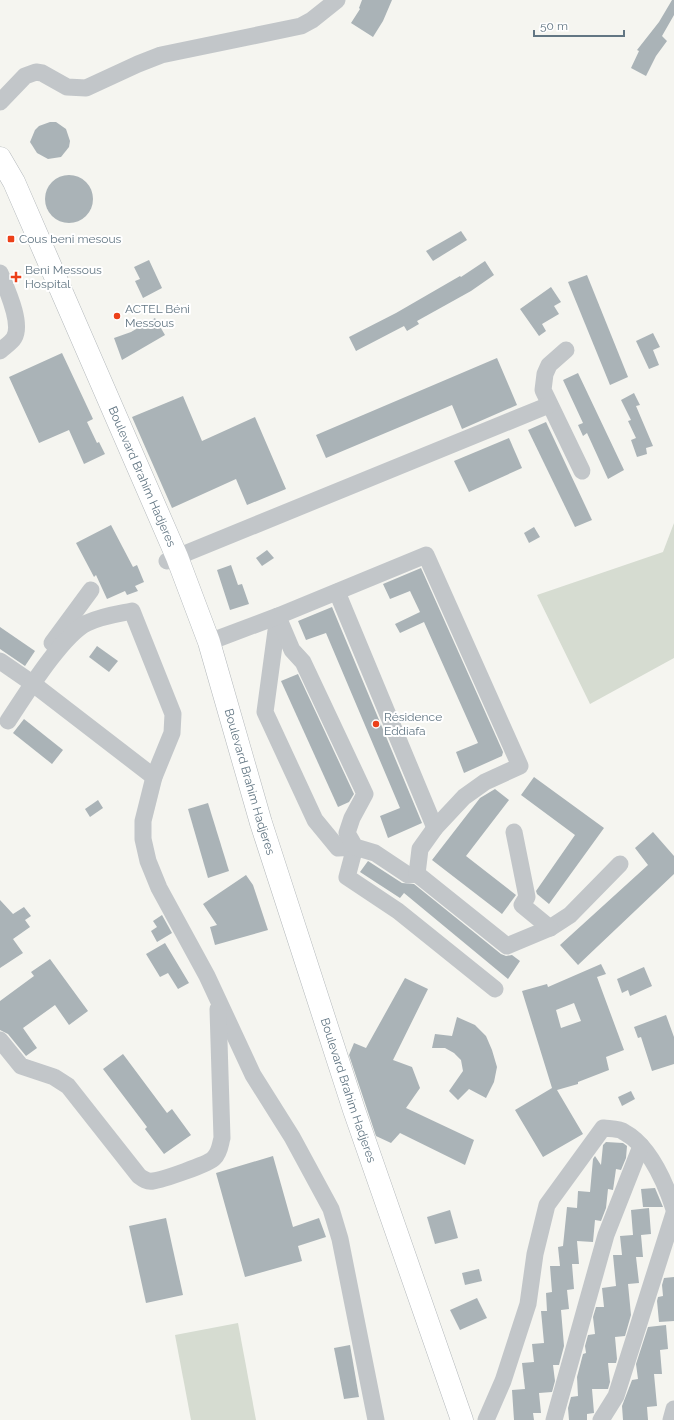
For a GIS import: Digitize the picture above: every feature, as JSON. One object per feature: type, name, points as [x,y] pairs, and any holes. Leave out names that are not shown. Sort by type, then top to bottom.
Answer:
[{"type":"main road","name":"Boulevard Brahim Hadjeres","points":[[0,158],[18,190],[172,559],[209,642],[261,823],[352,1102],[462,1420]]},
{"type":"main road","points":[[0,181],[172,559],[199,647],[249,824],[343,1115],[448,1420]]},
{"type":"street","points":[[0,102],[21,80],[30,73],[42,73],[73,88],[86,88],[161,55],[301,26],[322,13],[337,0]]},
{"type":"street","points":[[0,272],[11,300],[17,323],[14,338],[0,351]]},
{"type":"street","points":[[566,350],[549,365],[545,374],[543,390],[582,471]]},
{"type":"street","points":[[172,559],[549,405]]},
{"type":"street","points":[[209,642],[278,616],[426,555],[520,766],[485,782],[464,798],[435,828],[420,849],[417,874]]},
{"type":"street","points":[[8,721],[29,681],[91,590]]},
{"type":"street","points":[[337,592],[435,828]]},
{"type":"street","points":[[29,681],[66,640],[86,623],[102,617],[132,611],[173,714],[172,733],[154,777],[143,821],[143,839],[148,861],[253,1075],[292,1137],[331,1209],[340,1239],[376,1420]]},
{"type":"street","points":[[278,616],[265,712],[315,820],[338,848],[355,847],[375,853],[408,875],[417,874],[507,946],[550,928],[570,915],[620,864]]},
{"type":"street","points":[[278,616],[292,650],[303,662],[365,794],[352,818],[347,833],[355,847],[347,878],[398,911],[495,989]]},
{"type":"street","points":[[0,661],[29,681],[154,777]]},
{"type":"street","points":[[514,832],[527,898],[522,906],[550,928]]},
{"type":"street","points":[[0,1040],[14,1061],[21,1066],[54,1077],[68,1086],[139,1176],[144,1180],[153,1181],[202,1165],[214,1159],[219,1151],[222,1138],[218,1001]]},
{"type":"street","points":[[486,1420],[503,1381],[528,1304],[535,1254],[547,1205],[603,1128],[623,1131],[641,1146],[667,1189],[674,1209]]},
{"type":"street","points":[[554,1420],[606,1235],[641,1146]]},
{"type":"street","points":[[601,1420],[616,1396],[674,1213]]},
{"type":"street","points":[[671,1420],[674,1409]]},
{"type":"shaded area","points":[[674,523],[674,658],[590,704],[537,595],[663,552]]},
{"type":"shaded area","points":[[238,1323],[256,1420],[191,1420],[175,1335]]},
{"type":"building","points":[[362,0],[392,0],[383,21],[373,37],[351,23],[360,9]]},
{"type":"building","points":[[672,0],[674,0],[674,15],[662,36],[667,41],[656,56],[646,76],[631,68],[639,51],[637,50],[659,22]]},
{"type":"building","points":[[50,122],[56,122],[66,129],[70,141],[69,147],[61,157],[48,159],[37,153],[30,142],[35,130],[39,126]]},
{"type":"building","points":[[69,175],[78,177],[86,182],[91,190],[93,199],[91,208],[86,216],[78,221],[69,223],[60,221],[52,216],[47,208],[45,199],[47,190],[52,182],[60,177]]},
{"type":"building","points":[[461,231],[467,240],[433,261],[426,251]]},
{"type":"building","points":[[149,260],[162,288],[143,298],[135,281],[140,279],[134,267]]},
{"type":"building","points":[[485,261],[494,275],[471,291],[417,321],[419,324],[407,331],[404,326],[356,351],[349,337],[396,313],[460,276],[461,277]]},
{"type":"building","points":[[587,275],[628,377],[610,385],[568,282]]},
{"type":"building","points":[[551,287],[561,302],[554,306],[559,314],[542,324],[546,331],[539,336],[520,309]]},
{"type":"building","points":[[155,318],[165,335],[122,360],[114,338],[131,332]]},
{"type":"building","points":[[653,333],[660,347],[653,350],[659,365],[649,369],[636,341]]},
{"type":"building","points":[[62,353],[93,419],[87,422],[97,443],[99,442],[105,454],[84,464],[69,430],[39,443],[9,377]]},
{"type":"building","points":[[497,358],[517,405],[462,429],[452,405],[326,458],[316,435]]},
{"type":"building","points":[[578,373],[624,470],[608,479],[587,433],[583,436],[578,425],[583,423],[563,380]]},
{"type":"building","points":[[634,393],[640,405],[636,406],[653,446],[646,448],[647,454],[637,457],[631,440],[636,438],[628,421],[631,420],[621,400]]},
{"type":"building","points":[[183,396],[202,441],[255,417],[286,489],[247,505],[236,479],[172,508],[132,417]]},
{"type":"building","points":[[546,422],[592,520],[575,527],[528,430]]},
{"type":"building","points":[[509,438],[522,468],[469,492],[454,461]]},
{"type":"building","points":[[111,525],[133,567],[137,565],[144,582],[135,586],[138,591],[127,595],[125,591],[107,599],[96,575],[94,577],[76,543]]},
{"type":"building","points":[[534,527],[540,537],[529,543],[524,533]]},
{"type":"building","points":[[267,550],[274,558],[262,566],[256,558]]},
{"type":"building","points":[[231,565],[238,585],[242,584],[249,604],[230,610],[217,570]]},
{"type":"building","points":[[421,568],[503,752],[502,756],[464,773],[456,752],[478,743],[424,622],[400,633],[395,624],[420,612],[410,591],[390,599],[383,584]]},
{"type":"building","name":"Résidence Eddiafa","points":[[332,607],[422,823],[388,838],[380,816],[400,808],[326,633],[306,640],[298,621]]},
{"type":"building","points":[[0,627],[35,651],[25,666],[0,649]]},
{"type":"building","points":[[97,646],[118,661],[109,672],[89,657]]},
{"type":"building","points":[[298,674],[354,794],[349,802],[338,807],[281,681]]},
{"type":"building","points":[[24,719],[63,750],[52,764],[13,733]]},
{"type":"building","points":[[534,777],[604,828],[549,904],[537,894],[536,891],[575,835],[521,795]]},
{"type":"building","points":[[495,789],[509,800],[466,856],[516,895],[502,914],[432,860],[480,798]]},
{"type":"building","points":[[98,800],[103,808],[90,817],[85,809]]},
{"type":"building","points":[[208,803],[229,871],[208,878],[188,809]]},
{"type":"building","points":[[653,832],[674,856],[674,874],[578,965],[560,945],[648,865],[635,848]]},
{"type":"building","points":[[368,861],[402,883],[414,884],[501,954],[506,956],[512,955],[520,961],[508,979],[404,893],[400,898],[360,872]]},
{"type":"building","points":[[246,875],[253,885],[268,930],[215,945],[210,927],[217,925],[203,904]]},
{"type":"building","points":[[0,900],[13,914],[24,907],[31,916],[25,920],[30,927],[13,939],[23,953],[0,968]]},
{"type":"building","points":[[162,915],[172,933],[157,942],[151,931],[157,927],[153,921]]},
{"type":"building","points":[[165,943],[189,983],[178,989],[168,973],[160,977],[146,954]]},
{"type":"building","points":[[50,959],[88,1011],[69,1025],[55,1005],[23,1028],[37,1048],[26,1056],[8,1034],[0,1030],[0,1001],[34,976],[31,972]]},
{"type":"building","points":[[601,964],[606,974],[597,977],[624,1050],[606,1057],[609,1070],[578,1082],[578,1084],[557,1090],[583,1134],[543,1157],[515,1110],[552,1088],[522,991],[547,984],[548,987]],"holes":[[[574,1003],[581,1021],[561,1028],[556,1010]]]},
{"type":"building","points":[[644,967],[652,986],[630,996],[628,990],[622,993],[617,979]]},
{"type":"building","points":[[405,978],[428,989],[393,1060],[412,1067],[420,1088],[406,1108],[474,1140],[465,1165],[400,1133],[391,1143],[376,1136],[349,1055],[354,1043],[366,1048]]},
{"type":"building","points":[[666,1015],[674,1037],[674,1064],[652,1071],[641,1037],[638,1038],[634,1027]]},
{"type":"building","points":[[457,1017],[475,1025],[486,1036],[492,1050],[497,1067],[494,1082],[486,1098],[469,1089],[458,1100],[449,1091],[463,1071],[461,1060],[454,1053],[445,1048],[432,1048],[435,1034],[452,1036]]},
{"type":"building","points":[[123,1054],[167,1113],[172,1109],[191,1135],[164,1154],[145,1129],[147,1127],[103,1069]]},
{"type":"building","points":[[631,1091],[635,1099],[622,1106],[618,1097]]},
{"type":"building","points":[[606,1142],[623,1143],[627,1146],[626,1158],[621,1170],[616,1169],[613,1190],[608,1189],[606,1208],[601,1221],[595,1220],[593,1242],[577,1241],[579,1264],[572,1264],[574,1289],[567,1290],[569,1309],[561,1310],[564,1346],[559,1365],[553,1365],[555,1381],[552,1392],[539,1393],[541,1413],[533,1413],[534,1420],[514,1420],[512,1390],[525,1389],[522,1363],[534,1362],[532,1344],[544,1343],[541,1311],[547,1311],[546,1293],[552,1292],[550,1266],[560,1266],[558,1247],[563,1246],[567,1207],[577,1208],[578,1191],[590,1192],[593,1159],[595,1156],[601,1165],[603,1145]]},
{"type":"building","points":[[273,1156],[293,1227],[319,1218],[326,1237],[298,1246],[302,1261],[245,1277],[216,1173]]},
{"type":"building","points":[[655,1188],[663,1207],[643,1207],[641,1189]]},
{"type":"building","points":[[649,1208],[651,1234],[641,1235],[643,1257],[636,1257],[639,1283],[628,1284],[631,1315],[625,1336],[615,1337],[617,1359],[616,1363],[608,1363],[610,1382],[608,1389],[592,1389],[594,1413],[587,1414],[587,1420],[569,1420],[568,1408],[571,1397],[578,1396],[577,1377],[583,1354],[586,1353],[585,1346],[588,1335],[595,1334],[593,1317],[596,1307],[604,1307],[602,1288],[616,1286],[613,1255],[622,1255],[620,1236],[633,1235],[631,1210]]},
{"type":"building","points":[[450,1210],[458,1238],[435,1244],[427,1217]]},
{"type":"building","points":[[166,1218],[183,1295],[146,1303],[129,1226]]},
{"type":"building","points":[[479,1269],[482,1281],[465,1285],[462,1273]]},
{"type":"building","points":[[674,1277],[674,1321],[659,1322],[657,1301],[658,1297],[663,1296],[662,1285],[664,1278]]},
{"type":"building","points":[[477,1298],[487,1318],[460,1330],[450,1310]]},
{"type":"building","points":[[666,1325],[668,1349],[660,1350],[662,1374],[654,1374],[657,1406],[647,1407],[648,1420],[623,1420],[622,1406],[632,1380],[638,1379],[636,1364],[648,1327]]},
{"type":"building","points":[[350,1345],[359,1397],[344,1399],[334,1348]]},
{"type":"place","name":"Cous beni mesous","points":[[11,239]]},
{"type":"place","name":"Beni Messous Hospital","points":[[16,277]]},
{"type":"place","name":"ACTEL Béni Messous","points":[[117,316]]},
{"type":"place","name":"Résidence Eddiafa","points":[[376,724]]}]
